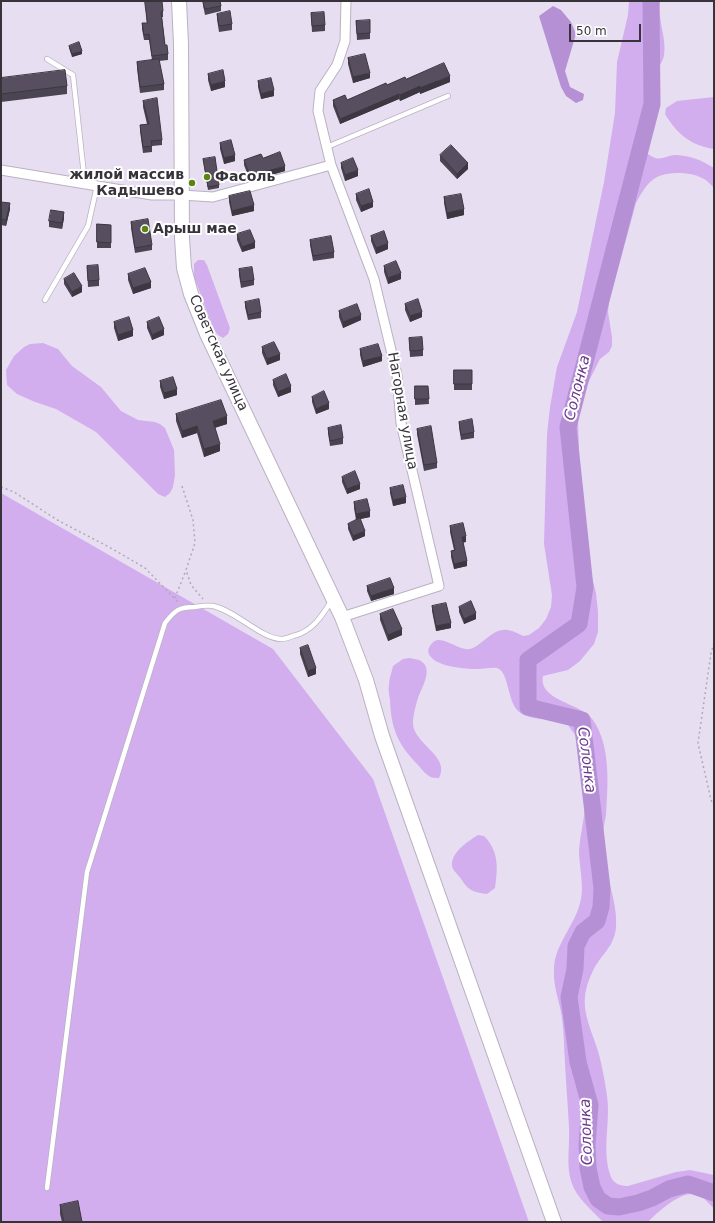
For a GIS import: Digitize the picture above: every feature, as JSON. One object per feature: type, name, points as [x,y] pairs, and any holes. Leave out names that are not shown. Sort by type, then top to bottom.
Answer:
[{"type":"main road","name":"Советская улица","points":[[179,1],[181,195],[184,268],[191,294],[207,334],[342,617],[366,680],[382,736],[554,1222]]},
{"type":"street","points":[[1,170],[152,195],[213,197],[331,165],[318,111],[320,91],[337,65],[345,41],[346,1]]},
{"type":"street","name":"Нагорная улица","points":[[331,165],[374,279],[397,375],[401,422],[439,586],[342,617]]},
{"type":"lane","points":[[47,59],[73,75],[85,184]]},
{"type":"lane","points":[[327,147],[448,96]]},
{"type":"lane","points":[[45,300],[88,226],[97,186]]},
{"type":"lane","points":[[47,1188],[87,872],[165,623],[173,612],[183,607],[212,606],[226,610],[269,636],[282,639],[297,636],[308,630],[322,616],[333,599]]},
{"type":"path","points":[[174,598],[186,570],[194,543],[193,520],[182,486]]},
{"type":"path","points":[[1,487],[14,492],[59,521],[145,568],[183,607]]},
{"type":"path","points":[[186,570],[191,585],[200,597],[212,606]]},
{"type":"path","points":[[714,643],[711,653],[698,743],[711,800],[714,806]]},
{"type":"shaded area","points":[[629,1],[660,1],[659,8],[665,49],[663,60],[648,81],[647,85],[643,126],[644,148],[648,154],[656,158],[674,155],[685,156],[695,158],[709,165],[714,168],[714,188],[705,180],[692,174],[680,173],[662,175],[650,182],[636,203],[609,302],[608,312],[612,346],[609,352],[600,359],[585,389],[578,420],[579,448],[576,476],[577,500],[589,567],[596,593],[598,632],[594,644],[580,661],[568,670],[543,676],[543,684],[547,691],[562,701],[580,709],[593,720],[599,730],[606,754],[608,779],[603,836],[610,886],[615,907],[616,928],[615,935],[609,947],[591,975],[586,990],[585,1009],[603,1070],[608,1106],[606,1147],[608,1167],[611,1177],[618,1184],[628,1186],[676,1172],[690,1170],[714,1175],[714,1208],[703,1197],[692,1194],[685,1195],[671,1202],[648,1222],[603,1222],[576,1193],[571,1181],[568,1161],[569,1128],[563,1029],[554,976],[555,961],[561,943],[575,917],[582,893],[579,850],[585,794],[582,748],[578,739],[568,725],[563,722],[558,720],[538,719],[524,715],[518,711],[514,706],[504,675],[497,668],[472,669],[446,665],[430,656],[428,650],[434,642],[438,640],[443,640],[465,649],[470,649],[477,646],[493,633],[502,630],[511,631],[523,636],[529,635],[539,628],[546,619],[551,607],[552,595],[544,544],[547,434],[550,407],[557,367],[577,312],[604,182],[615,113],[617,62],[628,15]]},
{"type":"shaded area","points":[[553,6],[561,10],[571,22],[576,34],[565,71],[570,87],[584,94],[583,100],[576,103],[566,96],[561,87],[539,16]]},
{"type":"shaded area","points":[[714,97],[714,149],[698,145],[685,138],[674,127],[665,114],[666,108],[677,101]]},
{"type":"shaded area","points":[[198,260],[204,260],[207,265],[230,328],[228,334],[223,338],[214,330],[194,277],[194,264]]},
{"type":"shaded area","points":[[43,343],[58,349],[72,366],[101,387],[121,411],[138,420],[155,422],[165,428],[174,450],[175,475],[173,487],[170,493],[165,497],[158,494],[96,432],[56,409],[17,394],[7,385],[6,370],[14,356],[30,344]]},
{"type":"shaded area","points":[[1,493],[273,649],[373,779],[529,1222],[1,1222]]},
{"type":"shaded area","points":[[409,658],[421,661],[425,665],[426,669],[426,679],[417,701],[413,723],[419,737],[436,756],[440,763],[441,770],[439,778],[432,778],[423,771],[406,751],[397,736],[392,720],[389,680],[393,666],[403,659]]},
{"type":"shaded area","points":[[478,835],[484,836],[489,842],[495,854],[496,860],[497,874],[495,888],[487,894],[475,892],[469,888],[453,869],[452,864],[453,859],[460,849]]},
{"type":"building","points":[[145,1],[162,1],[163,11],[161,12],[165,45],[167,45],[168,54],[152,56],[149,34],[144,35],[142,23],[147,23]]},
{"type":"building","points":[[203,1],[220,1],[221,6],[205,9]]},
{"type":"building","points":[[230,11],[232,24],[219,26],[217,14]]},
{"type":"building","points":[[324,12],[325,25],[312,26],[311,13]]},
{"type":"building","points":[[370,20],[370,33],[357,34],[356,21]]},
{"type":"building","points":[[79,42],[82,51],[72,54],[69,46]]},
{"type":"building","points":[[365,54],[370,73],[353,77],[348,58]]},
{"type":"building","points":[[159,59],[164,84],[140,87],[137,62]]},
{"type":"building","points":[[444,63],[450,76],[420,88],[420,86],[400,95],[399,94],[340,119],[333,100],[345,95],[347,100],[386,83],[387,85],[405,77],[406,79]]},
{"type":"building","points":[[65,70],[67,86],[1,94],[1,78]]},
{"type":"building","points":[[223,70],[225,81],[211,85],[208,74]]},
{"type":"building","points":[[271,78],[274,90],[261,94],[258,81]]},
{"type":"building","points":[[157,98],[162,140],[151,141],[152,146],[143,147],[140,125],[149,124],[143,101]]},
{"type":"building","points":[[231,140],[235,155],[224,158],[220,143]]},
{"type":"building","points":[[451,145],[468,163],[457,174],[440,155]]},
{"type":"building","points":[[280,152],[285,166],[250,176],[244,160],[261,154],[263,158]]},
{"type":"building","points":[[215,157],[219,185],[208,187],[203,159]]},
{"type":"building","points":[[353,158],[358,170],[345,175],[341,163]]},
{"type":"building","points":[[369,189],[373,202],[361,206],[356,194]]},
{"type":"building","points":[[250,191],[254,205],[232,211],[229,196]]},
{"type":"building","points":[[461,194],[464,209],[447,213],[444,197]]},
{"type":"building","points":[[1,202],[10,203],[6,220],[1,219]]},
{"type":"building","points":[[51,210],[64,212],[62,223],[49,221]]},
{"type":"building","points":[[148,219],[152,245],[135,248],[131,222]]},
{"type":"building","points":[[97,224],[111,225],[111,243],[97,242]]},
{"type":"building","points":[[250,230],[255,242],[242,247],[237,234]]},
{"type":"building","points":[[384,231],[388,243],[376,248],[371,236]]},
{"type":"building","points":[[331,236],[334,252],[313,256],[310,240]]},
{"type":"building","points":[[396,261],[401,273],[388,278],[384,266]]},
{"type":"building","points":[[98,265],[99,280],[88,281],[87,266]]},
{"type":"building","points":[[252,267],[254,280],[241,282],[239,269]]},
{"type":"building","points":[[145,268],[151,282],[133,288],[128,274]]},
{"type":"building","points":[[74,273],[82,286],[72,292],[64,279]]},
{"type":"building","points":[[259,299],[261,312],[248,315],[245,302]]},
{"type":"building","points":[[418,299],[422,312],[410,316],[405,304]]},
{"type":"building","points":[[357,304],[361,315],[343,322],[339,311]]},
{"type":"building","points":[[129,317],[133,330],[118,335],[114,322]]},
{"type":"building","points":[[159,317],[164,329],[152,335],[147,322]]},
{"type":"building","points":[[422,337],[423,350],[410,351],[409,338]]},
{"type":"building","points":[[274,342],[280,354],[267,359],[262,347]]},
{"type":"building","points":[[378,344],[382,356],[363,361],[360,349]]},
{"type":"building","points":[[454,370],[472,370],[472,384],[454,384]]},
{"type":"building","points":[[286,374],[291,386],[278,392],[273,380]]},
{"type":"building","points":[[173,377],[177,389],[164,393],[160,381]]},
{"type":"building","points":[[415,386],[428,386],[429,399],[415,399]]},
{"type":"building","points":[[324,391],[329,403],[316,409],[312,397]]},
{"type":"building","points":[[221,400],[227,416],[213,421],[220,444],[204,449],[197,426],[182,431],[176,414]]},
{"type":"building","points":[[472,419],[474,432],[461,435],[459,422]]},
{"type":"building","points":[[341,425],[343,438],[330,441],[328,428]]},
{"type":"building","points":[[431,426],[437,463],[424,465],[417,429]]},
{"type":"building","points":[[355,471],[360,484],[347,489],[342,477]]},
{"type":"building","points":[[403,485],[406,497],[393,500],[390,488]]},
{"type":"building","points":[[367,499],[370,511],[356,514],[354,502]]},
{"type":"building","points":[[360,518],[365,531],[353,536],[348,524]]},
{"type":"building","points":[[463,523],[466,536],[462,537],[467,561],[454,564],[451,551],[455,550],[450,526]]},
{"type":"building","points":[[390,578],[394,588],[371,596],[367,586]]},
{"type":"building","points":[[471,601],[476,613],[464,619],[459,607]]},
{"type":"building","points":[[446,603],[451,623],[436,626],[432,606]]},
{"type":"building","points":[[393,609],[402,629],[388,635],[380,614]]},
{"type":"building","points":[[308,645],[316,668],[308,671],[300,648]]},
{"type":"building","points":[[78,1201],[82,1222],[64,1222],[60,1205]]},
{"type":"waterway","name":"Солонка","points":[[651,1],[652,104],[568,427],[585,587],[579,624],[528,660],[528,707],[582,720],[602,888],[601,907],[597,921],[583,932],[576,946],[575,969],[569,997],[578,1062],[590,1105],[587,1145],[588,1168],[592,1187],[598,1199],[608,1206],[619,1207],[638,1203],[652,1198],[669,1189],[688,1184],[714,1193]]},
{"type":"place","name":"Фасоль","points":[[207,177]]},
{"type":"place","name":"жилой массив Кадышево","points":[[192,183]]},
{"type":"place","name":"Арыш мае","points":[[145,229]]}]
